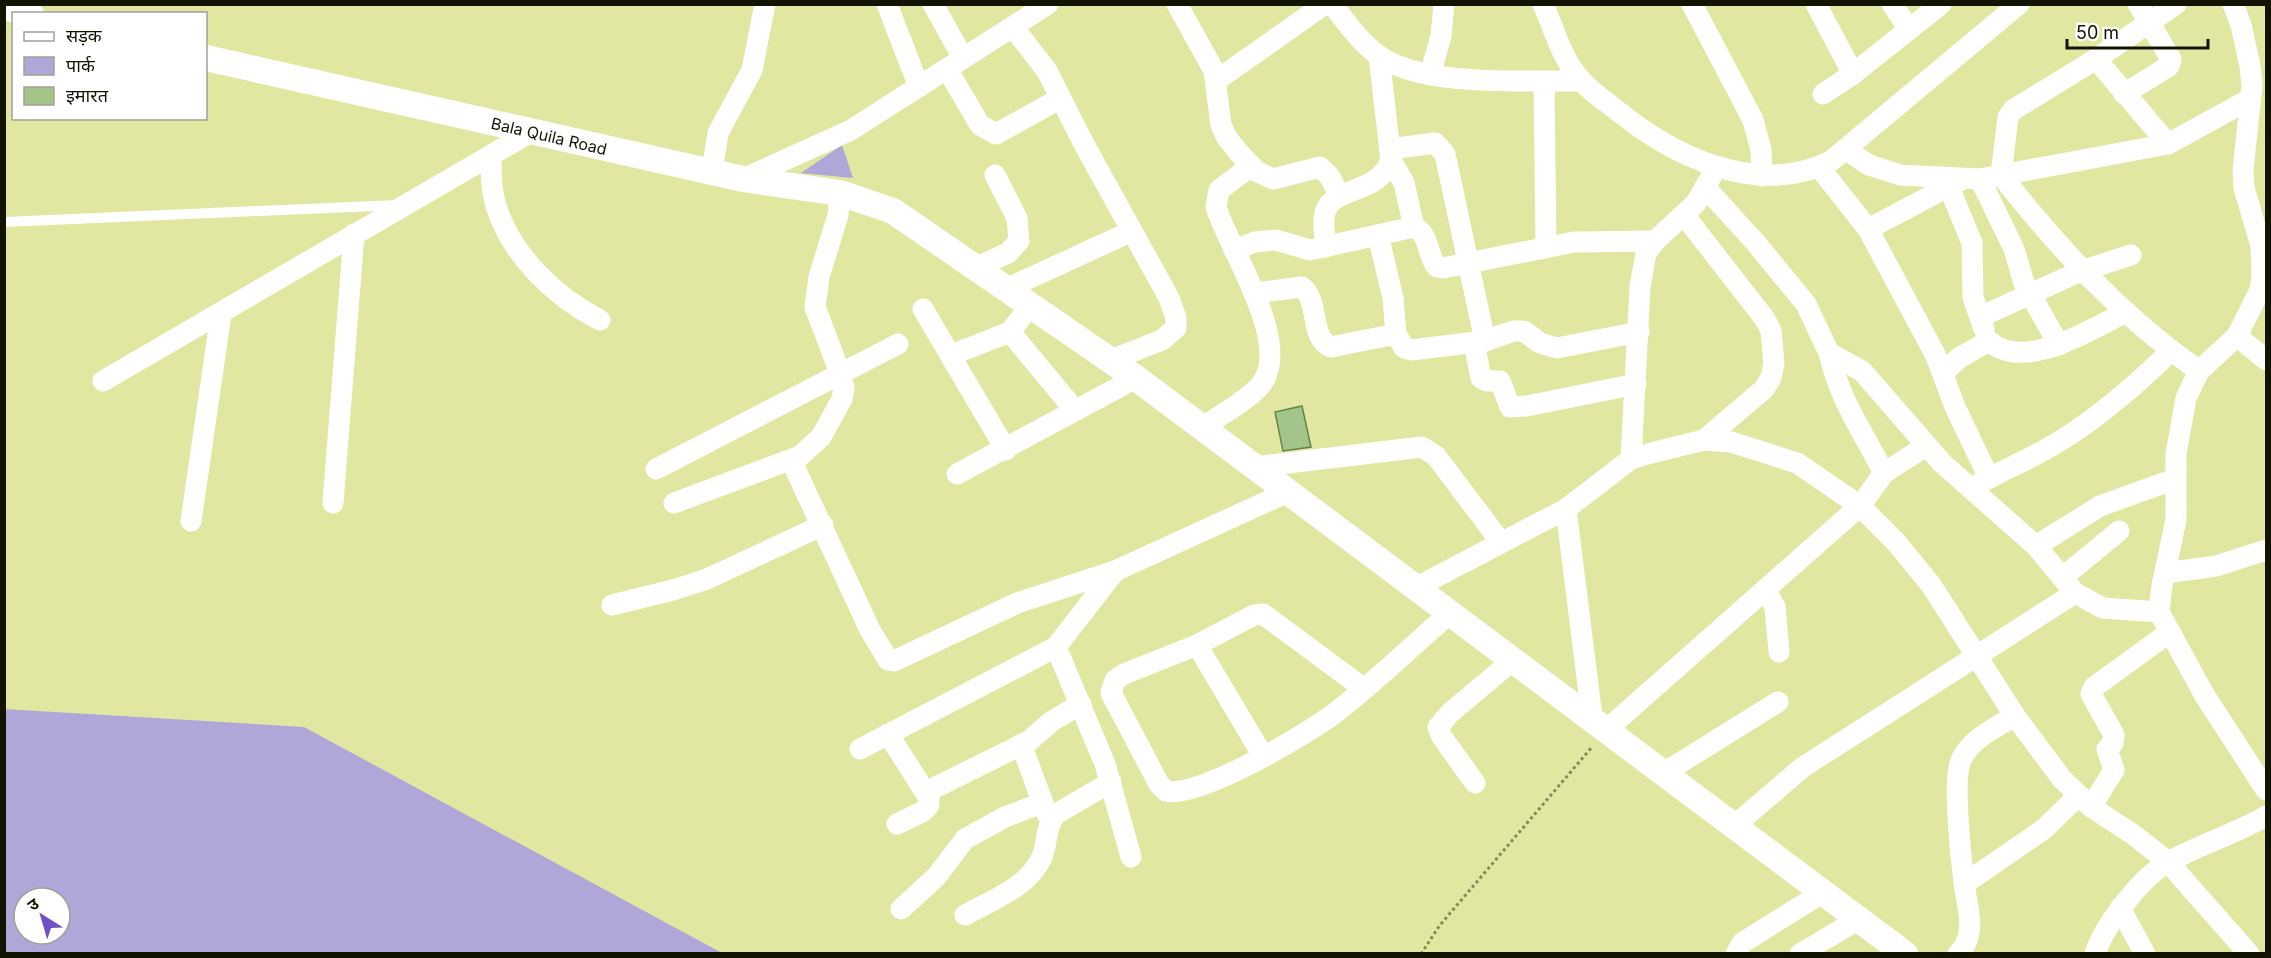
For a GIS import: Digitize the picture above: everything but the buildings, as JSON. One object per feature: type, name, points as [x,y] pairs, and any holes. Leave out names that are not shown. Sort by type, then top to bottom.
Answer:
[{"type":"street","points":[[712,171],[718,133],[752,70],[765,4]]},
{"type":"street","points":[[887,4],[919,87]]},
{"type":"street","points":[[933,4],[980,125],[996,134],[1061,99]]},
{"type":"street","points":[[1177,4],[1206,54],[1217,80],[1221,125],[1227,138],[1251,166],[1273,178],[1320,167],[1330,177],[1339,195]]},
{"type":"street","points":[[1217,80],[1325,4]]},
{"type":"street","points":[[1332,4],[1379,56],[1402,67],[1430,75],[1497,80],[1581,81]]},
{"type":"street","points":[[1430,75],[1441,36],[1443,4]]},
{"type":"street","points":[[1543,4],[1567,58],[1581,81],[1650,136],[1718,166],[1762,176],[1796,174],[1819,167],[1845,149],[2019,4]]},
{"type":"street","points":[[1692,4],[1753,120],[1760,140],[1762,176]]},
{"type":"street","points":[[1892,4],[1909,29]]},
{"type":"street","points":[[1823,94],[1853,74],[1941,4]]},
{"type":"street","points":[[2124,94],[2169,66],[2171,59],[2168,50],[2138,4]]},
{"type":"street","points":[[2176,4],[2096,59],[2013,110],[2008,117],[2001,175],[2081,271],[2170,351],[2199,371]]},
{"type":"street","points":[[2233,4],[2256,88],[2243,170],[2244,188],[2259,235],[2263,267],[2260,291],[2237,336],[2199,371],[2190,386],[2182,413],[2175,478],[2176,520],[2159,612],[2205,696],[2266,790]]},
{"type":"street","points":[[1822,6],[1853,74]]},
{"type":"street","points":[[4,7],[23,12]]},
{"type":"street","points":[[743,179],[851,130],[1013,27],[1039,7]]},
{"type":"street","points":[[1013,27],[1047,71],[1169,298],[1176,318],[1176,328],[1162,340],[1111,360]]},
{"type":"street","points":[[1326,246],[1324,218],[1331,201],[1339,195],[1372,183],[1388,169],[1390,154],[1379,56]]},
{"type":"street","name":"Bala Quila Road","points":[[207,58],[743,179],[840,193],[893,211],[1111,360],[1203,427],[1449,614],[1599,724],[1662,774],[1825,891],[1905,954]]},
{"type":"street","points":[[2096,59],[2168,144]]},
{"type":"street","points":[[1544,81],[1546,247]]},
{"type":"street","points":[[1845,149],[1869,165],[1900,176],[1963,182],[2168,144],[2256,88]]},
{"type":"street","points":[[103,381],[531,132]]},
{"type":"street","points":[[1390,154],[1428,142],[1436,143],[1441,148],[1454,186],[1468,262],[1480,342],[1481,378],[1487,381],[1500,381],[1510,407],[1527,406],[1636,384]]},
{"type":"street","points":[[1390,154],[1404,183],[1414,227],[1423,235],[1437,267],[1451,267],[1546,247],[1588,241],[1655,241]]},
{"type":"street","points":[[490,155],[495,203],[506,232],[526,261],[567,301],[600,320]]},
{"type":"street","points":[[1203,427],[1258,387],[1265,376],[1269,358],[1270,338],[1254,293],[1220,217],[1217,198],[1224,185],[1251,166]]},
{"type":"street","points":[[1631,459],[1642,269],[1646,253],[1655,241],[1696,203],[1718,166]]},
{"type":"street","points":[[1819,167],[1868,229],[1943,373],[1980,483]]},
{"type":"street","points":[[977,267],[1008,253],[1016,248],[1019,241],[1017,218],[995,175]]},
{"type":"street","points":[[1868,229],[1963,182]]},
{"type":"street","points":[[1963,182],[2014,249],[2021,275],[2059,345]]},
{"type":"street","points":[[1963,182],[1972,243],[1972,287],[1989,341],[1997,349],[2011,353],[2059,345],[2126,312]]},
{"type":"street","points":[[1705,187],[1755,242],[1806,304],[1829,353],[1837,387],[1846,407],[1884,473]]},
{"type":"street","points":[[674,503],[791,460],[810,450],[821,437],[842,399],[844,388],[840,373],[815,307],[817,285],[838,215],[840,193]]},
{"type":"street","points":[[1684,215],[1766,319],[1773,346],[1771,378],[1764,389],[1704,440]]},
{"type":"street","points":[[1234,250],[1263,240],[1276,240],[1310,250],[1414,227]]},
{"type":"street","points":[[1006,289],[1132,231]]},
{"type":"street","points":[[333,503],[354,234]]},
{"type":"street","points":[[1378,235],[1393,298],[1396,334],[1404,348],[1410,350],[1480,342],[1513,331],[1524,331],[1540,343],[1557,348],[1639,332]]},
{"type":"street","points":[[1980,317],[2029,292],[2081,271],[2131,255]]},
{"type":"street","points":[[1254,293],[1302,287],[1311,297],[1322,340],[1331,347],[1396,334]]},
{"type":"street","points":[[951,356],[1010,332],[1030,306]]},
{"type":"street","points":[[923,309],[1005,450]]},
{"type":"street","points":[[191,522],[221,314]]},
{"type":"street","points":[[1010,332],[1074,409]]},
{"type":"street","points":[[2237,336],[2266,360]]},
{"type":"street","points":[[1943,373],[1959,358],[1989,341]]},
{"type":"street","points":[[656,469],[898,344]]},
{"type":"street","points":[[1980,483],[2041,453],[2084,425],[2152,370],[2170,351]]},
{"type":"street","points":[[1829,353],[1862,371],[1926,446],[1980,483],[2069,585],[2103,608],[2159,612]]},
{"type":"street","points":[[957,474],[1005,450],[1074,409],[1136,378]]},
{"type":"street","points":[[1415,588],[1566,509],[1631,459],[1704,440],[1747,446],[1797,463],[1824,479],[1860,506],[1917,565],[2015,716],[2062,779],[2085,802],[2134,835],[2168,862],[2250,954]]},
{"type":"street","points":[[1566,509],[1599,724],[1766,591],[1860,506],[1884,473],[1926,446]]},
{"type":"street","points":[[1254,467],[1422,447],[1436,456],[1500,542]]},
{"type":"street","points":[[791,460],[870,630],[888,660],[902,659],[1017,603],[1115,571],[1287,492]]},
{"type":"street","points":[[2036,546],[2100,506],[2175,478]]},
{"type":"street","points":[[612,605],[673,591],[707,579],[823,525]]},
{"type":"street","points":[[1734,826],[1803,767],[1978,657],[2069,585],[2119,531]]},
{"type":"street","points":[[2165,573],[2216,566],[2265,554]]},
{"type":"street","points":[[860,749],[1056,647],[1115,571]]},
{"type":"street","points":[[1766,591],[1775,607],[1779,652]]},
{"type":"street","points":[[1364,688],[1263,614],[1254,615],[1197,645],[1124,674],[1111,686],[1113,700],[1151,771],[1166,791],[1174,793],[1226,776],[1333,714],[1364,688],[1449,614]]},
{"type":"street","points":[[1964,884],[2085,802],[2114,770],[2107,749],[2113,743],[2114,735],[2091,694],[2094,687],[2170,632]]},
{"type":"street","points":[[1197,645],[1263,756]]},
{"type":"street","points":[[1056,647],[1111,782],[1131,857]]},
{"type":"street","points":[[1475,783],[1438,728],[1450,713],[1512,661]]},
{"type":"street","points":[[1662,774],[1778,702]]},
{"type":"street","points":[[926,792],[1021,744],[1081,704]]},
{"type":"street","points":[[1958,954],[1963,948],[1970,926],[1964,884],[1957,792],[1960,762],[1967,750],[1990,730],[2015,716]]},
{"type":"street","points":[[888,734],[926,792],[930,805],[922,812],[897,824]]},
{"type":"street","points":[[965,915],[1031,876],[1045,850],[1046,812],[1021,744]]},
{"type":"street","points":[[901,909],[936,877],[964,839],[996,822],[1064,808],[1111,782]]},
{"type":"street","points":[[2095,954],[2120,908],[2168,862],[2217,841],[2266,816]]},
{"type":"street","points":[[1736,954],[1742,943],[1825,891]]},
{"type":"street","points":[[2120,908],[2145,954]]},
{"type":"street","points":[[1800,954],[1859,919]]},
{"type":"lane","points":[[4,222],[403,205]]},
{"type":"path","points":[[1421,954],[1440,925],[1599,724]]},
{"type":"green space","points":[[842,145],[853,178],[801,173]]},
{"type":"green space","points":[[4,709],[304,727],[722,953],[5,953]]}]
